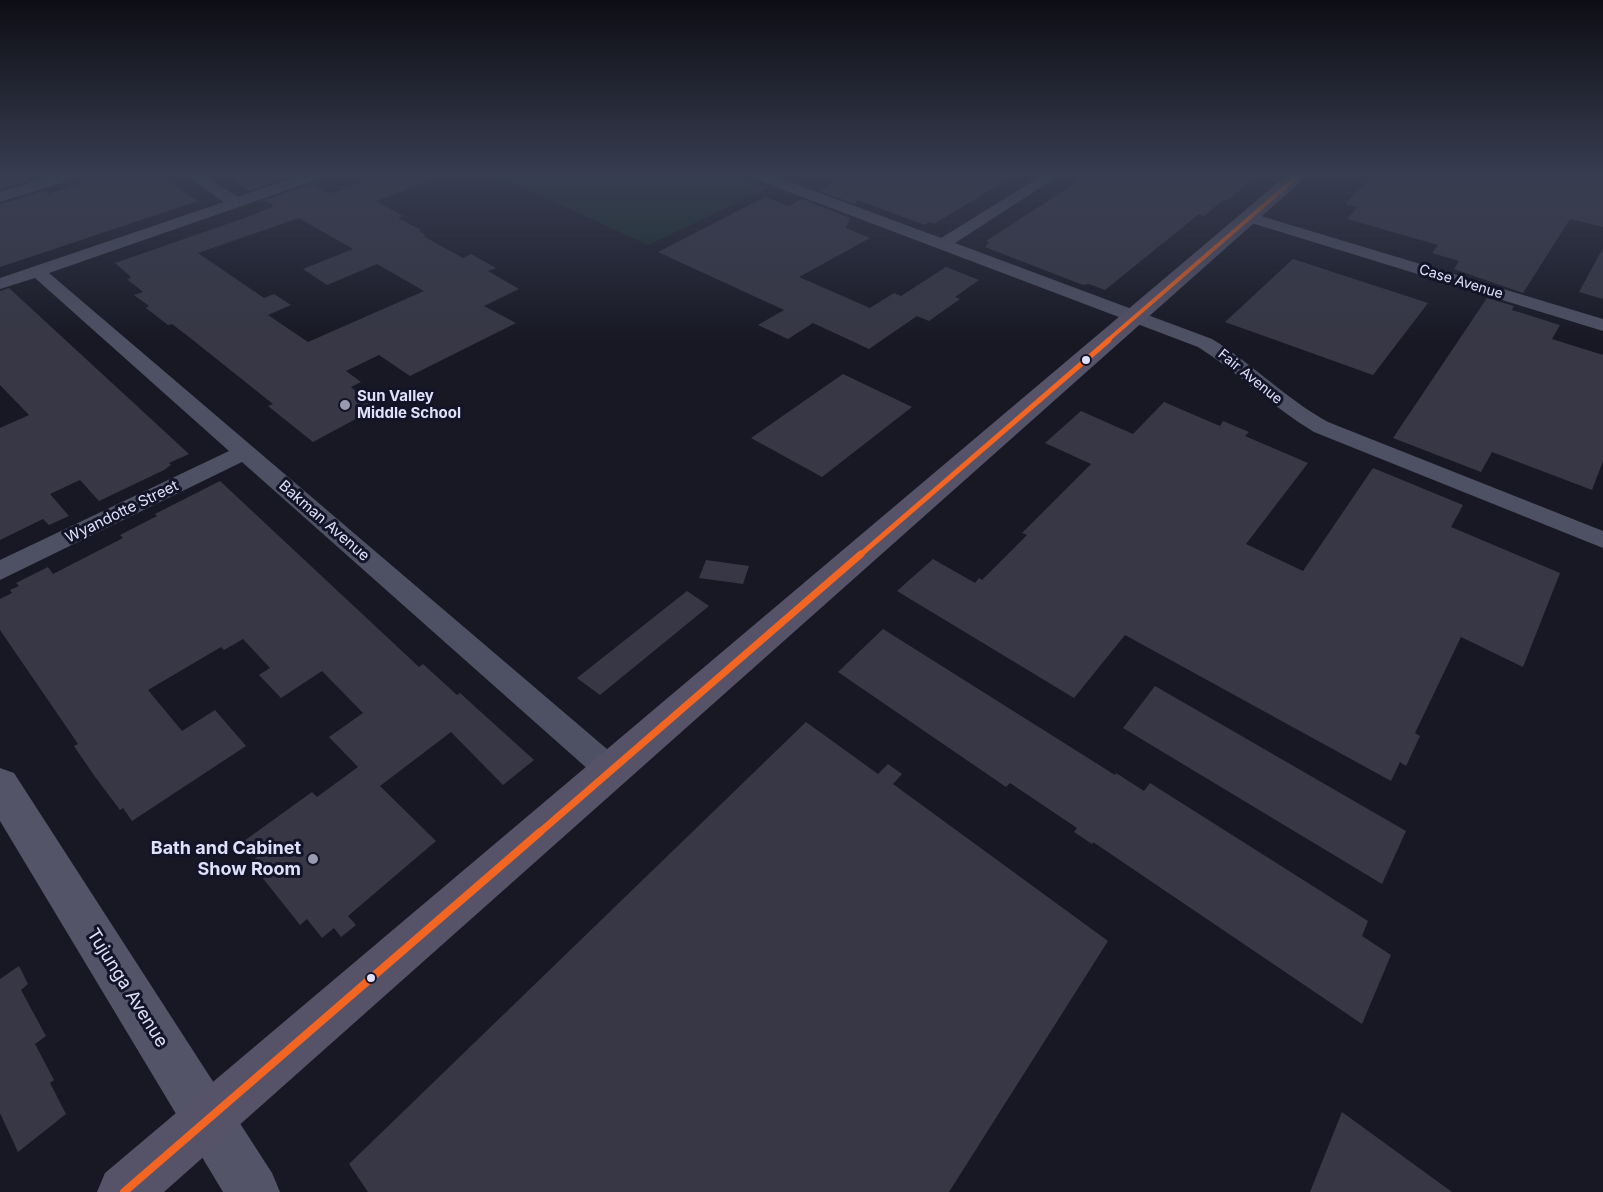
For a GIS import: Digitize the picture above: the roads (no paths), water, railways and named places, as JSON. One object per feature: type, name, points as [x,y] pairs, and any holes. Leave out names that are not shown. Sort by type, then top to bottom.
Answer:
[{"type":"main road","points":[[124,1192],[1236,231]]},
{"type":"street","points":[[0,284],[155,231]]},
{"type":"street","name":"Fair Avenue","points":[[903,231],[1191,338],[1219,351],[1289,409],[1321,427],[1603,540]]},
{"type":"street","points":[[941,245],[964,231]]},
{"type":"street","name":"Case Avenue","points":[[1293,231],[1603,325]]},
{"type":"street","name":"Bakman Avenue","points":[[37,271],[610,770]]},
{"type":"street","name":"Wyandotte Street","points":[[0,572],[244,452]]},
{"type":"street","name":"Tujunga Avenue","points":[[0,785],[253,1192]]},
{"type":"place","name":"Sun Valley Middle School","points":[[345,405]]},
{"type":"place","name":"Bath and Cabinet Show Room","points":[[313,859]]}]
